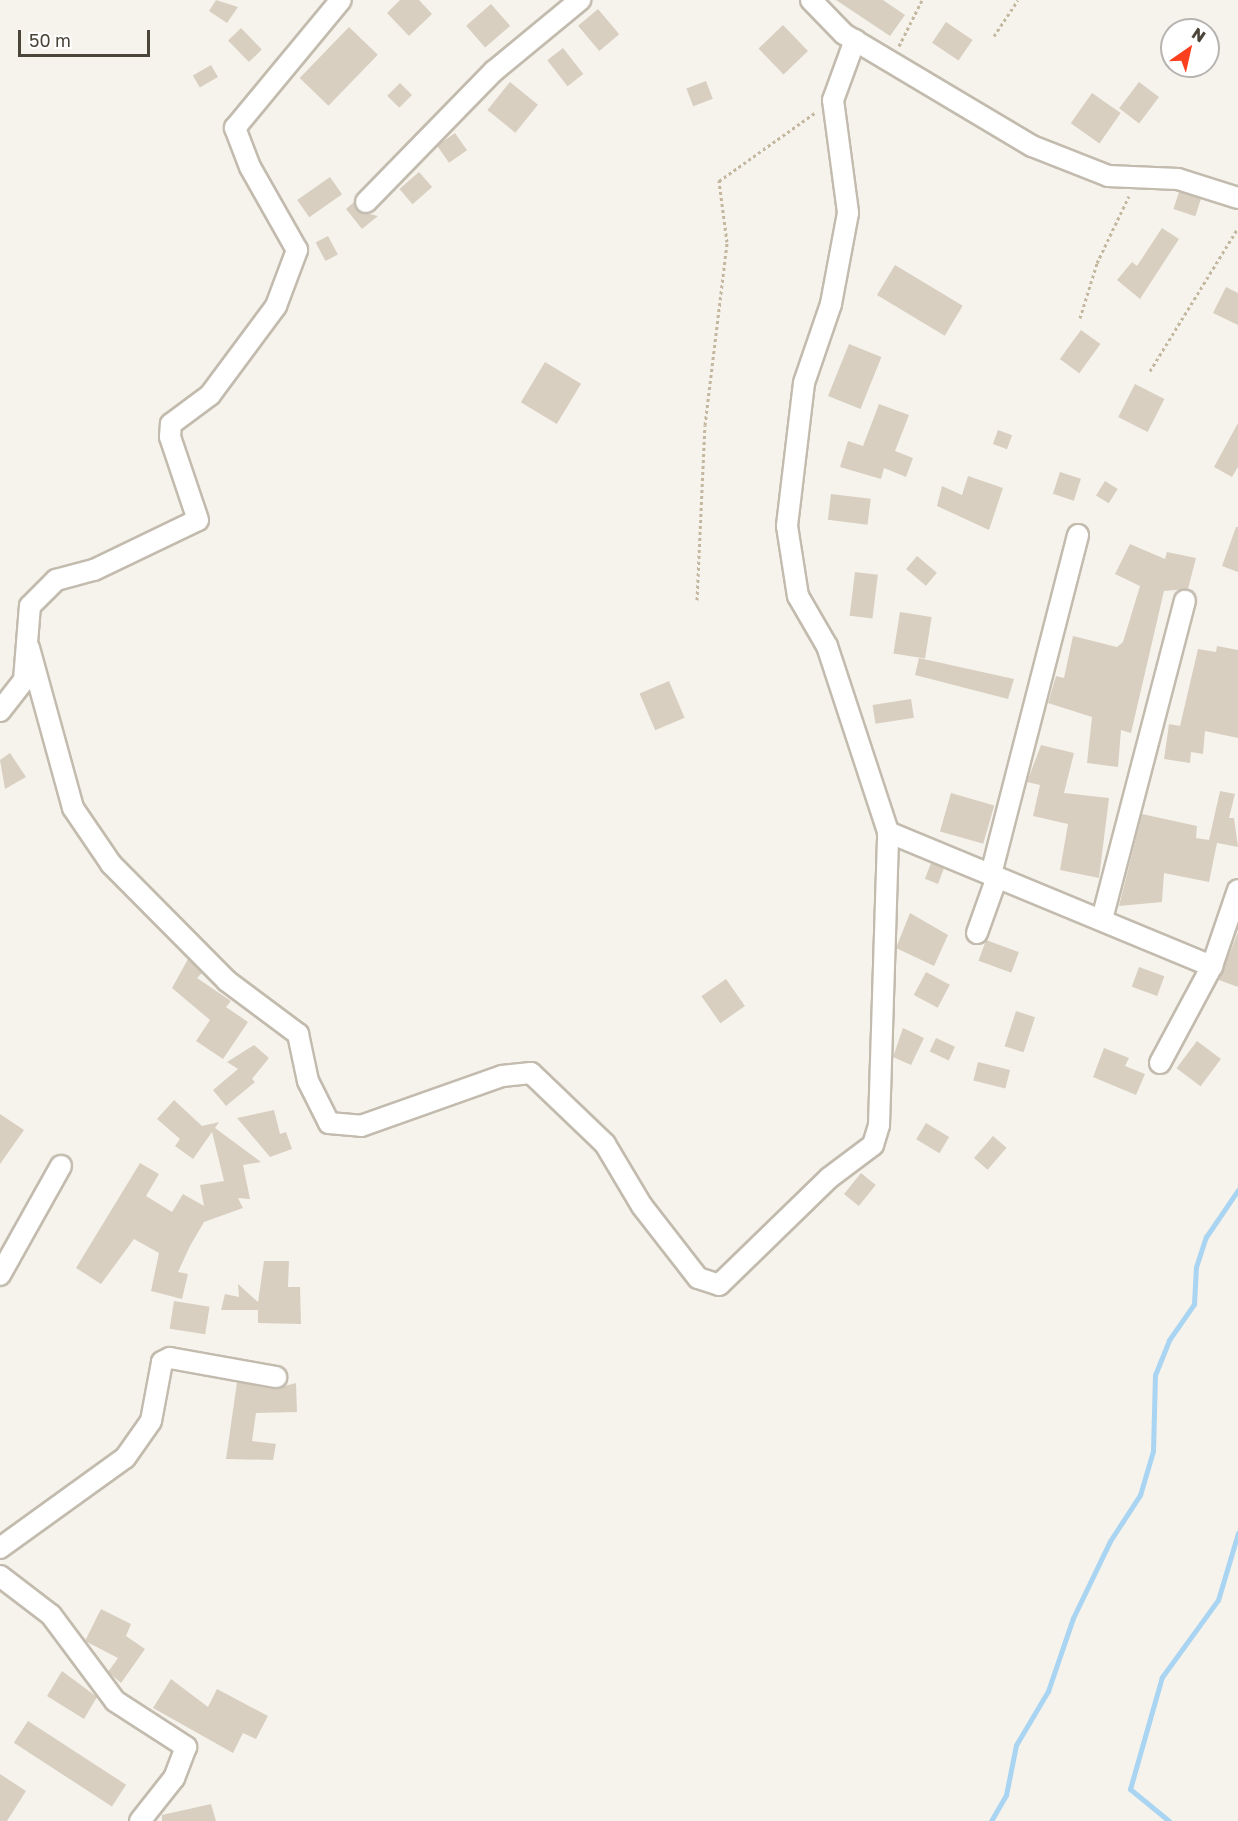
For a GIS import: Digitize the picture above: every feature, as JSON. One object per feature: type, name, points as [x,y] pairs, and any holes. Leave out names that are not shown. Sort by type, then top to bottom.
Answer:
[{"type":"street","points":[[0,711],[24,680],[29,648],[30,606],[56,580],[94,570],[198,520],[170,437],[171,424],[210,395],[269,315],[297,250],[249,167],[235,128],[342,0]]},
{"type":"street","points":[[366,202],[494,71],[580,0]]},
{"type":"street","points":[[811,0],[855,40],[1032,146],[1108,176],[1178,179],[1238,198]]},
{"type":"street","points":[[29,648],[73,808],[111,864],[227,981],[298,1034],[308,1081],[329,1123],[361,1126],[502,1076],[531,1073],[605,1144],[642,1206],[698,1278],[719,1285],[829,1178],[873,1145],[879,1125],[888,832],[827,646],[798,596],[788,526],[804,383],[831,304],[848,213],[833,100],[855,40]]},
{"type":"street","points":[[978,933],[1078,534]]},
{"type":"street","points":[[1102,919],[1185,601]]},
{"type":"street","points":[[888,832],[1212,966]]},
{"type":"street","points":[[1160,1062],[1212,966],[1238,890]]},
{"type":"street","points":[[0,1275],[61,1166]]},
{"type":"street","points":[[0,1548],[125,1458],[151,1421],[162,1362],[170,1358],[276,1377]]},
{"type":"street","points":[[0,1576],[51,1615],[115,1701],[186,1747],[174,1778],[140,1821]]},
{"type":"path","points":[[891,61],[922,0]]},
{"type":"path","points":[[994,36],[1018,0]]},
{"type":"path","points":[[697,600],[705,425],[727,243],[719,182],[833,100]]},
{"type":"path","points":[[1080,318],[1135,177]]},
{"type":"path","points":[[1150,371],[1238,228]]},
{"type":"building","points":[[216,0],[238,7],[227,23],[209,11]]},
{"type":"building","points":[[400,0],[419,0],[432,14],[409,36],[387,13]]},
{"type":"building","points":[[836,0],[883,0],[905,15],[890,36]]},
{"type":"building","points":[[491,4],[510,26],[485,48],[466,26]]},
{"type":"building","points":[[598,9],[619,34],[599,51],[578,26]]},
{"type":"building","points":[[946,22],[973,40],[959,61],[932,43]]},
{"type":"building","points":[[783,25],[808,51],[784,75],[759,49]]},
{"type":"building","points":[[349,27],[378,55],[328,106],[300,78]]},
{"type":"building","points":[[241,28],[262,50],[249,62],[228,41]]},
{"type":"building","points":[[563,48],[583,74],[568,86],[547,60]]},
{"type":"building","points":[[211,65],[218,77],[200,88],[193,76]]},
{"type":"building","points":[[706,81],[713,99],[693,106],[686,89]]},
{"type":"building","points":[[510,82],[538,105],[515,133],[487,110]]},
{"type":"building","points":[[1139,82],[1159,97],[1139,123],[1119,108]]},
{"type":"building","points":[[400,83],[412,95],[399,108],[387,96]]},
{"type":"building","points":[[1092,93],[1121,113],[1099,143],[1071,123]]},
{"type":"building","points":[[455,133],[467,150],[449,163],[437,146]]},
{"type":"building","points":[[419,172],[432,187],[412,204],[399,189]]},
{"type":"building","points":[[330,177],[342,194],[309,217],[297,200]]},
{"type":"building","points":[[1179,192],[1201,199],[1195,216],[1173,209]]},
{"type":"building","points":[[354,202],[358,211],[378,216],[362,229],[346,209]]},
{"type":"building","points":[[1162,228],[1179,239],[1140,299],[1117,280],[1132,262],[1137,266]]},
{"type":"building","points":[[328,236],[338,255],[325,261],[316,243]]},
{"type":"building","points":[[895,265],[963,306],[945,336],[877,295]]},
{"type":"building","points":[[1226,287],[1238,293],[1238,325],[1213,313]]},
{"type":"building","points":[[1081,330],[1100,344],[1079,373],[1060,359]]},
{"type":"building","points":[[849,344],[881,357],[860,409],[828,396]]},
{"type":"building","points":[[545,362],[581,384],[557,424],[521,402]]},
{"type":"building","points":[[1135,384],[1164,399],[1148,432],[1118,417]]},
{"type":"building","points":[[879,404],[909,415],[895,451],[913,458],[906,477],[884,468],[881,479],[840,467],[848,441],[863,446]]},
{"type":"building","points":[[1238,423],[1238,467],[1232,477],[1214,467]]},
{"type":"building","points":[[998,430],[1012,435],[1007,449],[993,444]]},
{"type":"building","points":[[1060,472],[1081,479],[1074,501],[1053,494]]},
{"type":"building","points":[[968,476],[1003,488],[989,530],[937,506],[942,486],[962,495]]},
{"type":"building","points":[[1105,481],[1118,489],[1109,503],[1096,495]]},
{"type":"building","points":[[831,494],[871,499],[868,525],[828,520]]},
{"type":"building","points":[[1236,527],[1238,527],[1238,572],[1222,566]]},
{"type":"building","points":[[1130,544],[1165,559],[1167,552],[1196,558],[1188,589],[1164,591],[1131,733],[1121,730],[1118,767],[1087,763],[1092,717],[1048,703],[1056,676],[1064,678],[1073,636],[1117,647],[1123,642],[1140,586],[1115,574]]},
{"type":"building","points":[[917,556],[937,573],[926,586],[906,569]]},
{"type":"building","points":[[855,572],[878,575],[872,618],[850,616]]},
{"type":"building","points":[[900,612],[932,617],[925,658],[893,653]]},
{"type":"building","points":[[1217,646],[1238,650],[1238,738],[1205,731],[1203,754],[1191,752],[1190,763],[1164,759],[1169,724],[1180,726],[1198,649],[1216,652]]},
{"type":"building","points":[[919,658],[1014,679],[1008,699],[915,675]]},
{"type":"building","points":[[669,681],[685,718],[655,730],[640,694]]},
{"type":"building","points":[[911,699],[914,718],[875,724],[872,705]]},
{"type":"building","points":[[1041,745],[1074,753],[1064,793],[1109,798],[1099,878],[1060,870],[1068,824],[1033,816],[1040,785],[1027,782]]},
{"type":"building","points":[[10,753],[26,777],[5,789],[0,760]]},
{"type":"building","points":[[1220,791],[1235,794],[1229,818],[1234,818],[1238,847],[1217,843],[1209,882],[1164,873],[1162,902],[1119,906],[1142,814],[1197,826],[1196,838],[1209,840]]},
{"type":"building","points":[[951,793],[994,805],[983,844],[940,831]]},
{"type":"building","points":[[931,863],[944,868],[938,884],[925,879]]},
{"type":"building","points":[[910,913],[948,935],[934,966],[896,948]]},
{"type":"building","points":[[1238,932],[1238,987],[1219,980]]},
{"type":"building","points":[[986,940],[1019,952],[1011,973],[978,961]]},
{"type":"building","points":[[188,959],[202,973],[197,978],[231,1001],[226,1007],[248,1022],[223,1059],[196,1041],[210,1020],[172,988]]},
{"type":"building","points":[[1139,967],[1164,976],[1157,996],[1132,987]]},
{"type":"building","points":[[926,972],[950,985],[938,1008],[914,995]]},
{"type":"building","points":[[726,979],[745,1006],[720,1023],[701,996]]},
{"type":"building","points":[[1016,1011],[1035,1017],[1024,1052],[1005,1046]]},
{"type":"building","points":[[903,1028],[924,1038],[911,1065],[893,1057]]},
{"type":"building","points":[[936,1038],[955,1047],[949,1060],[930,1052]]},
{"type":"building","points":[[1197,1041],[1221,1059],[1200,1086],[1177,1068]]},
{"type":"building","points":[[254,1045],[269,1058],[252,1079],[255,1082],[226,1106],[213,1090],[238,1069],[227,1062]]},
{"type":"building","points":[[1104,1048],[1129,1058],[1125,1066],[1145,1074],[1136,1095],[1093,1077]]},
{"type":"building","points":[[978,1062],[1010,1070],[1005,1088],[973,1080]]},
{"type":"building","points":[[174,1100],[202,1126],[219,1122],[215,1128],[261,1162],[243,1165],[250,1199],[238,1198],[243,1208],[204,1222],[190,1246],[178,1272],[188,1274],[182,1299],[151,1291],[159,1253],[134,1239],[101,1284],[76,1268],[140,1163],[159,1174],[146,1196],[172,1212],[183,1194],[204,1206],[200,1185],[224,1181],[212,1132],[193,1159],[175,1146],[180,1139],[157,1119]]},
{"type":"building","points":[[274,1110],[280,1134],[286,1132],[292,1149],[270,1157],[237,1118]]},
{"type":"building","points":[[0,1114],[24,1130],[0,1164]]},
{"type":"building","points":[[926,1123],[949,1137],[939,1153],[916,1139]]},
{"type":"building","points":[[993,1136],[1007,1148],[988,1170],[974,1158]]},
{"type":"building","points":[[861,1173],[876,1185],[859,1206],[844,1194]]},
{"type":"building","points":[[264,1261],[289,1261],[288,1287],[300,1287],[301,1324],[258,1323],[258,1310],[221,1310],[225,1294],[239,1297],[238,1284],[258,1302]]},
{"type":"building","points":[[174,1301],[210,1307],[205,1334],[170,1329]]},
{"type":"building","points":[[237,1382],[274,1389],[296,1383],[297,1412],[256,1413],[252,1441],[276,1444],[273,1460],[226,1459]]},
{"type":"building","points":[[101,1609],[131,1624],[126,1636],[145,1649],[121,1683],[108,1672],[118,1658],[85,1641]]},
{"type":"building","points":[[62,1671],[97,1697],[84,1719],[47,1696]]},
{"type":"building","points":[[171,1679],[208,1707],[217,1689],[268,1716],[256,1739],[243,1733],[233,1753],[153,1708]]},
{"type":"building","points":[[28,1721],[126,1785],[112,1807],[14,1743]]},
{"type":"building","points":[[0,1774],[26,1791],[7,1821],[0,1821]]},
{"type":"building","points":[[211,1804],[216,1821],[162,1821],[162,1815]]},
{"type":"waterway","points":[[991,1821],[1006,1795],[1016,1745],[1048,1691],[1073,1618],[1110,1541],[1140,1495],[1153,1451],[1155,1375],[1169,1340],[1194,1304],[1196,1267],[1206,1237],[1238,1190]]},
{"type":"waterway","points":[[1169,1821],[1130,1789],[1162,1677],[1218,1600],[1238,1533]]}]
